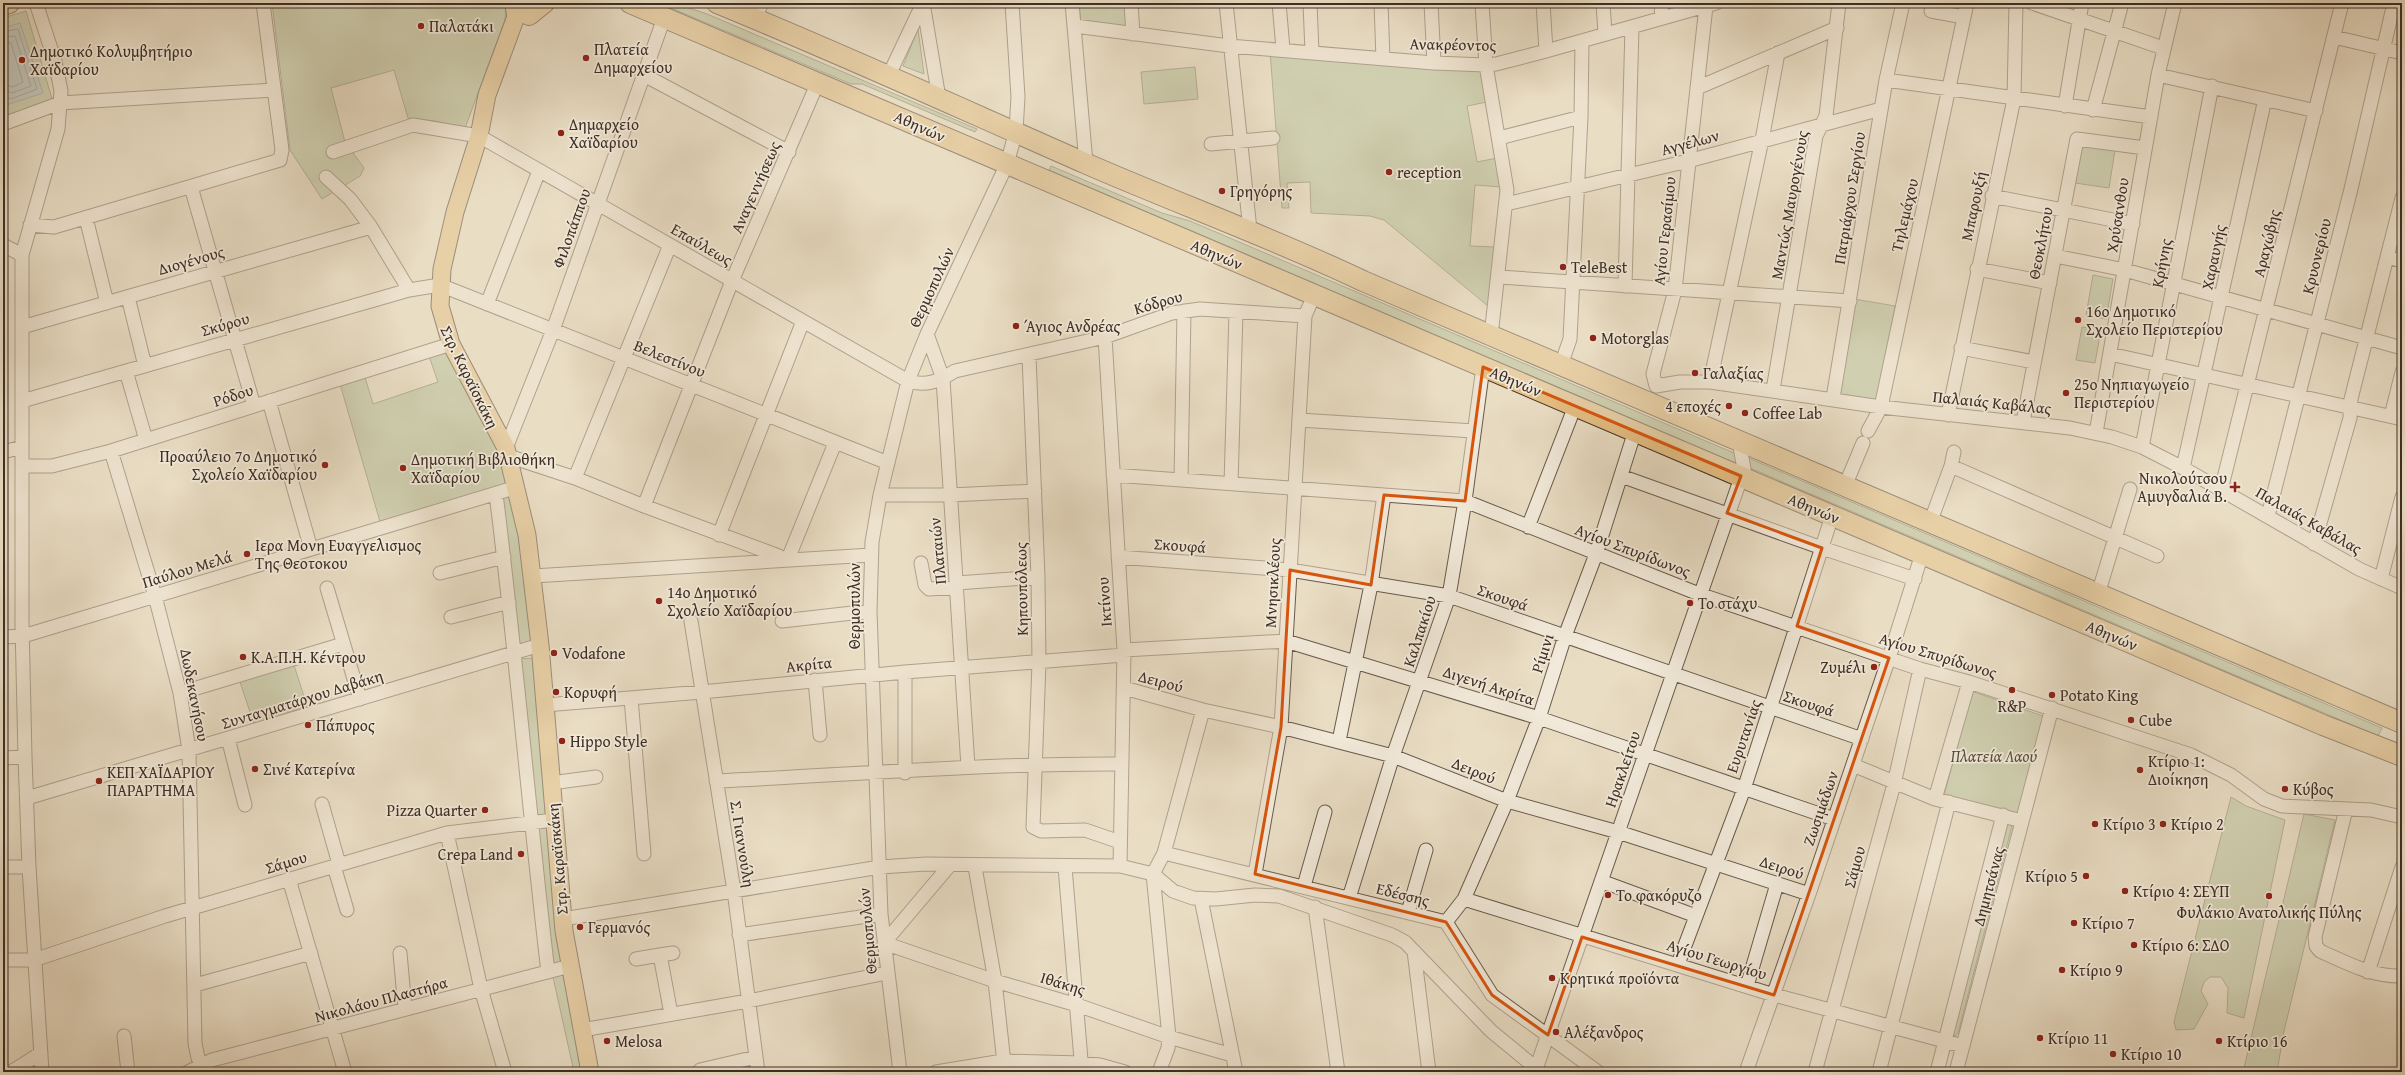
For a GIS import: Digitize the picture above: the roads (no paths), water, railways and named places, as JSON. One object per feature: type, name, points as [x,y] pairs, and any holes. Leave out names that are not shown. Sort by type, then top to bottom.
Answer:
[{"type":"highway","points":[[3,5],[9,3]]},
{"type":"highway","name":"Αθηνών","points":[[630,3],[2316,722],[2402,756]]},
{"type":"highway","name":"Αθηνών","points":[[718,3],[758,11],[888,77],[1016,131],[1086,163],[1250,230],[1491,336],[1561,365],[1652,395],[1739,441],[2402,723]]},
{"type":"main road","name":"Στρ. Καραϊσκάκη","points":[[526,7],[487,95],[479,136],[455,212],[440,285],[441,314],[451,344],[507,452],[517,487],[533,576],[563,919],[570,966],[590,1072]]},
{"type":"street","points":[[36,3],[58,73],[60,103],[58,129],[22,255],[23,636],[25,757],[34,960],[42,1072]]},
{"type":"street","points":[[30,225],[47,228],[86,218],[280,160],[282,150],[263,3]]},
{"type":"street","points":[[888,77],[923,3]]},
{"type":"street","points":[[923,3],[939,98]]},
{"type":"street","name":"Θερμοπυλών","points":[[900,1072],[881,914],[870,611],[871,555],[880,495],[908,381],[927,334],[1007,164],[1016,131],[1018,97],[1012,3]]},
{"type":"street","points":[[1072,3],[1086,163]]},
{"type":"street","points":[[1131,3],[1133,34]]},
{"type":"street","points":[[1226,3],[1229,46],[1242,141],[1250,230]]},
{"type":"street","points":[[1279,3],[1283,49]]},
{"type":"street","points":[[1310,3],[1312,52]]},
{"type":"street","points":[[1381,3],[1383,59]]},
{"type":"street","points":[[1431,3],[1434,63]]},
{"type":"street","points":[[1482,3],[1486,65],[1507,190],[1499,277],[1491,336]]},
{"type":"street","points":[[1543,3],[1546,51]]},
{"type":"street","points":[[1603,3],[1605,34]]},
{"type":"street","points":[[1661,3],[1662,18]]},
{"type":"street","name":"Μαντώς Μαυρογένους","points":[[1773,390],[1816,136],[1826,116],[1839,3]]},
{"type":"street","name":"Πατριάρχου Σεργίου","points":[[1833,398],[1886,80],[1904,3]]},
{"type":"street","name":"Τηλεμάχου","points":[[1845,486],[1881,406],[1900,309],[1950,89],[1967,3]]},
{"type":"street","name":"Μπαρουξή","points":[[1948,415],[1992,196],[2014,99],[2016,3]]},
{"type":"street","points":[[2032,3],[2163,48]]},
{"type":"street","points":[[2065,106],[2082,3]]},
{"type":"street","points":[[2093,110],[2122,3]]},
{"type":"street","name":"Χρύσανθου","points":[[2096,433],[2158,75],[2163,48],[2175,3]]},
{"type":"street","name":"Αραχώβης","points":[[2221,490],[2249,385],[2342,3]]},
{"type":"street","name":"Κρυονερίου","points":[[2268,516],[2384,49],[2394,3]]},
{"type":"street","name":"Ανακρέοντος","points":[[1075,26],[1229,46],[1283,49],[1434,63],[1486,65],[1496,64],[1546,51],[1711,4]]},
{"type":"street","name":"Αγίου Γερασίμου","points":[[1652,395],[1653,374],[1675,290],[1697,88],[1711,4]]},
{"type":"street","points":[[1931,12],[1964,17]]},
{"type":"street","name":"Φιλοπάππου","points":[[507,452],[553,330],[642,74],[664,18]]},
{"type":"street","points":[[1625,286],[1632,27]]},
{"type":"street","points":[[1697,88],[1837,28]]},
{"type":"street","points":[[2334,38],[2402,53]]},
{"type":"street","points":[[1561,365],[1570,339],[1576,188],[1581,117],[1582,41]]},
{"type":"street","points":[[1710,382],[1762,140],[1778,53]]},
{"type":"street","points":[[642,74],[789,152]]},
{"type":"street","points":[[2158,75],[2316,110]]},
{"type":"street","points":[[1886,80],[2151,117]]},
{"type":"street","name":"Αναγεννήσεως","points":[[644,506],[732,281],[818,82]]},
{"type":"street","name":"Κρήνης","points":[[2142,447],[2212,86]]},
{"type":"street","points":[[3,124],[60,103],[274,90]]},
{"type":"street","name":"Χαραυγής","points":[[2183,468],[2205,376],[2265,99]]},
{"type":"street","name":"Αγγέλων","points":[[1506,204],[1688,161],[1881,109]]},
{"type":"street","points":[[1499,138],[1581,117]]},
{"type":"street","points":[[333,152],[413,125],[479,136]]},
{"type":"street","name":"Επαύλεως","points":[[479,136],[908,381]]},
{"type":"street","points":[[1212,144],[1273,138]]},
{"type":"street","name":"Θεοκλήτου","points":[[2023,422],[2064,210],[2076,139],[2145,148]]},
{"type":"street","points":[[487,304],[539,170]]},
{"type":"street","points":[[326,177],[350,199],[371,227],[409,290]]},
{"type":"street","points":[[191,187],[254,406]]},
{"type":"street","points":[[1992,196],[2133,224]]},
{"type":"street","points":[[2314,544],[2350,418],[2351,399],[2402,198]]},
{"type":"street","points":[[86,218],[107,303]]},
{"type":"street","name":"Διογένους","points":[[22,327],[371,227]]},
{"type":"street","points":[[3,245],[22,255]]},
{"type":"street","points":[[575,478],[625,359],[670,245]]},
{"type":"street","points":[[2055,256],[2125,270],[2402,348]]},
{"type":"street","points":[[2388,257],[2402,261]]},
{"type":"street","points":[[1977,269],[2050,283]]},
{"type":"street","points":[[1499,277],[1850,301]]},
{"type":"street","name":"Σκύρου","points":[[22,401],[409,290],[440,285]]},
{"type":"street","name":"Βελεστίνου","points":[[440,285],[888,463]]},
{"type":"street","name":"Μνησικλέους","points":[[1255,874],[1281,727],[1305,316],[1314,295]]},
{"type":"street","points":[[128,297],[145,366]]},
{"type":"street","name":"Κόδρου","points":[[908,381],[925,384],[943,379],[955,371],[1029,356],[1105,337],[1184,311],[1200,309],[1305,316]]},
{"type":"street","points":[[1180,480],[1184,311]]},
{"type":"street","points":[[1231,484],[1236,312]]},
{"type":"street","points":[[720,535],[765,415],[803,321]]},
{"type":"street","name":"Πλαταιών","points":[[927,334],[943,379],[963,668],[968,768]]},
{"type":"street","name":"Ικτίνου","points":[[1105,337],[1124,652],[1120,866]]},
{"type":"street","name":"Ρόδου","points":[[22,466],[52,466],[111,451],[451,344]]},
{"type":"street","points":[[1961,348],[2034,362]]},
{"type":"street","points":[[2110,354],[2396,418],[2402,372]]},
{"type":"street","name":"Κηπουπόλεως","points":[[1029,356],[1038,577],[1039,663],[1036,764],[1032,822],[1033,827],[1041,832],[1084,830],[1120,842]]},
{"type":"street","name":"Καλπακίου","points":[[1349,898],[1393,756],[1421,681],[1449,596],[1465,501],[1483,367]]},
{"type":"street","points":[[126,371],[146,440]]},
{"type":"street","name":"Παλαιάς Καβάλας","points":[[1652,395],[1680,382],[1710,382],[1948,415],[2023,422],[2096,433],[2142,447],[2183,468],[2314,544],[2381,579],[2402,588]]},
{"type":"street","points":[[268,401],[311,549]]},
{"type":"street","points":[[1528,527],[1575,406]]},
{"type":"street","points":[[1299,420],[1474,431]]},
{"type":"street","name":"Ρίμινι","points":[[1446,922],[1464,899],[1507,801],[1539,718],[1565,636],[1596,554],[1634,431]]},
{"type":"street","name":"Ηρακλείτου","points":[[1536,1070],[1699,594],[1741,476],[1744,462],[1739,441]]},
{"type":"street","points":[[788,559],[835,442]]},
{"type":"street","points":[[3,452],[22,447]]},
{"type":"street","name":"Δωδεκανήσου","points":[[111,451],[155,596],[180,693],[190,750],[195,1043],[203,1068]]},
{"type":"street","points":[[507,452],[720,535],[788,559]]},
{"type":"street","points":[[1930,523],[1951,466],[1954,452]]},
{"type":"street","points":[[1951,466],[2157,556]]},
{"type":"street","name":"Αγίου Σπυρίδωνος","points":[[1113,475],[1465,501],[1699,594],[1920,669],[1969,682],[2052,708],[2191,755],[2231,775],[2264,799],[2282,806],[2371,810],[2402,817]]},
{"type":"street","points":[[1621,476],[1822,548],[1915,578]]},
{"type":"street","name":"Παύλου Μελά","points":[[3,637],[23,636],[517,487]]},
{"type":"street","points":[[2098,594],[2130,489]]},
{"type":"street","points":[[880,495],[950,495],[1035,491]]},
{"type":"street","points":[[496,494],[515,652],[530,823],[548,972]]},
{"type":"street","points":[[1339,741],[1371,585],[1384,495]]},
{"type":"street","points":[[2381,579],[2402,497]]},
{"type":"street","name":"Ευρυτανίας","points":[[1678,964],[1715,862],[1744,789],[1832,516]]},
{"type":"street","name":"Ζωσιμάδων","points":[[1746,1072],[1862,739],[1922,554]]},
{"type":"street","points":[[533,576],[871,555]]},
{"type":"street","name":"Σκουφά","points":[[1118,557],[1290,570],[1371,585],[1449,596],[1771,709],[1862,739]]},
{"type":"street","points":[[440,573],[504,558]]},
{"type":"street","points":[[921,562],[925,585],[929,589],[1038,577]]},
{"type":"street","points":[[327,588],[360,699]]},
{"type":"street","points":[[451,617],[509,602]]},
{"type":"street","points":[[782,621],[870,611]]},
{"type":"street","name":"Σ. Γιαννούλη","points":[[691,621],[734,891],[758,1072]]},
{"type":"street","name":"Διγενή Ακρίτα","points":[[1124,652],[1286,641],[1539,718],[1834,819]]},
{"type":"street","points":[[180,693],[343,644]]},
{"type":"street","name":"Συνταγματάρχου Δαβάκη","points":[[27,798],[540,645]]},
{"type":"street","name":"Ακρίτα","points":[[545,705],[702,692],[905,672],[1039,663],[1124,652]]},
{"type":"street","name":"Σάμου","points":[[1815,1072],[1894,784],[1920,669]]},
{"type":"street","points":[[905,672],[905,773]]},
{"type":"street","points":[[815,680],[820,735]]},
{"type":"street","points":[[1935,799],[1969,682]]},
{"type":"street","name":"Δειρού","points":[[1124,688],[1203,710],[1339,741],[1393,756],[1507,801],[1618,832],[1715,862],[1809,894]]},
{"type":"street","points":[[631,698],[644,854]]},
{"type":"street","name":"Δημητσάνας","points":[[1956,1072],[2052,708]]},
{"type":"street","points":[[1159,1072],[1168,1048],[1169,1037],[1153,874],[1164,853],[1203,710]]},
{"type":"street","points":[[228,738],[245,805]]},
{"type":"street","points":[[3,758],[25,757]]},
{"type":"street","points":[[716,781],[905,773],[1036,764],[1122,764]]},
{"type":"street","points":[[1853,765],[1894,784],[1935,799],[2022,821]]},
{"type":"street","points":[[551,783],[596,777]]},
{"type":"street","points":[[1879,1072],[1892,1028],[1949,802]]},
{"type":"street","points":[[322,804],[347,910]]},
{"type":"street","points":[[2346,809],[2315,937],[2316,946],[2320,951],[2368,972],[2380,976],[2402,976]]},
{"type":"street","points":[[1304,886],[1326,812]]},
{"type":"street","name":"Δημητσάνας","points":[[1936,1072],[2003,816]]},
{"type":"street","name":"Σάμου","points":[[3,960],[34,960],[193,908],[447,833],[554,820]]},
{"type":"street","points":[[447,833],[481,989],[505,1072]]},
{"type":"street","points":[[1408,912],[1426,850]]},
{"type":"street","name":"Εδέσσης","points":[[1164,853],[1255,874],[1446,922],[1492,995],[1598,1072]]},
{"type":"street","points":[[884,943],[950,865]]},
{"type":"street","points":[[563,919],[880,867],[950,865],[1065,867],[1120,866],[1153,874],[1173,891],[1202,899],[1267,895],[1279,896],[1315,907],[1392,935],[1405,942],[1491,1031],[1536,1070]]},
{"type":"street","points":[[975,866],[995,981],[1004,1066]]},
{"type":"street","points":[[3,867],[29,867]]},
{"type":"street","points":[[1065,867],[1082,1068]]},
{"type":"street","points":[[2368,972],[2402,867]]},
{"type":"street","points":[[290,879],[345,1072]]},
{"type":"street","points":[[1601,881],[1696,916]]},
{"type":"street","points":[[1747,986],[1777,884]]},
{"type":"street","points":[[1202,899],[1236,1072]]},
{"type":"street","name":"Αγίου Γεωργίου","points":[[1464,899],[1582,937],[1678,964],[1831,1012],[1962,1046]]},
{"type":"street","points":[[1315,907],[1338,1072]]},
{"type":"street","points":[[739,935],[881,914]]},
{"type":"street","name":"Ιθάκης","points":[[884,943],[995,981],[1077,1005],[1169,1037],[1232,1055]]},
{"type":"street","points":[[1414,951],[1429,1072]]},
{"type":"street","points":[[195,985],[311,953]]},
{"type":"street","points":[[400,953],[405,1009]]},
{"type":"street","points":[[636,959],[667,954],[671,1014]]},
{"type":"street","name":"Νικολάου Πλαστήρα","points":[[188,1072],[405,1009],[570,966]]},
{"type":"street","points":[[582,1030],[748,1001],[887,973]]},
{"type":"street","points":[[124,1036],[128,1072]]},
{"type":"street","points":[[11,1072],[41,1053]]},
{"type":"street","points":[[700,1070],[756,1057]]},
{"type":"street","points":[[936,1072],[1004,1066],[1082,1068],[1100,1065],[1125,1072]]},
{"type":"water","points":[[20,23],[43,93],[6,105],[3,94],[3,28]]},
{"type":"place","name":"Παλατάκι","points":[[421,26]]},
{"type":"place","name":"Πλατεία Δημαρχείου","points":[[586,58]]},
{"type":"place","name":"Δημοτικό Κολυμβητήριο Χαϊδαρίου","points":[[22,60]]},
{"type":"place","name":"Δημαρχείο Χαϊδαρίου","points":[[561,133]]},
{"type":"place","name":"reception","points":[[1389,172]]},
{"type":"place","name":"Γρηγόρης","points":[[1222,191]]},
{"type":"place","name":"TeleBest","points":[[1563,267]]},
{"type":"place","name":"16ο Δημοτικό Σχολείο Περιστερίου","points":[[2078,320]]},
{"type":"place","name":"Άγιος Ανδρέας","points":[[1016,326]]},
{"type":"place","name":"Motorglas","points":[[1593,338]]},
{"type":"place","name":"Γαλαξίας","points":[[1695,373]]},
{"type":"place","name":"25ο Νηπιαγωγείο Περιστερίου","points":[[2066,393]]},
{"type":"place","name":"4 εποχές","points":[[1729,406]]},
{"type":"place","name":"Coffee Lab","points":[[1745,413]]},
{"type":"place","name":"Προαύλειο 7ο Δημοτικό Σχολείο Χαϊδαρίου","points":[[325,465]]},
{"type":"place","name":"Δημοτική Βιβλιοθήκη Χαϊδαρίου","points":[[403,468]]},
{"type":"place","name":"Νικολούτσου Αμυγδαλιά Β.","points":[[2235,487]]},
{"type":"place","name":"Ιερα Μονη Ευαγγελισμος Της Θεοτοκου","points":[[247,554]]},
{"type":"place","name":"14ο Δημοτικό Σχολείο Χαϊδαρίου","points":[[659,601]]},
{"type":"place","name":"Το στάχυ","points":[[1690,603]]},
{"type":"place","name":"Vodafone","points":[[554,653]]},
{"type":"place","name":"Κ.Α.Π.Η. Κέντρου","points":[[243,657]]},
{"type":"place","name":"Ζυμέλι","points":[[1874,667]]},
{"type":"place","name":"R&P","points":[[2012,690]]},
{"type":"place","name":"Κορυφή","points":[[556,692]]},
{"type":"place","name":"Potato King","points":[[2052,695]]},
{"type":"place","name":"Cube","points":[[2131,720]]},
{"type":"place","name":"Πάπυρος","points":[[308,725]]},
{"type":"place","name":"Hippo Style","points":[[562,741]]},
{"type":"place","name":"Σινέ Κατερίνα","points":[[255,769]]},
{"type":"place","name":"Κτίριο 1: Διοίκηση","points":[[2140,770]]},
{"type":"place","name":"ΚΕΠ ΧΑΪΔΑΡΙΟΥ ΠΑΡΑΡΤΗΜΑ","points":[[99,781]]},
{"type":"place","name":"Κύβος","points":[[2285,789]]},
{"type":"place","name":"Pizza Quarter","points":[[485,810]]},
{"type":"place","name":"Κτίριο 3","points":[[2095,824]]},
{"type":"place","name":"Κτίριο 2","points":[[2163,824]]},
{"type":"place","name":"Crepa Land","points":[[521,854]]},
{"type":"place","name":"Κτίριο 5","points":[[2086,876]]},
{"type":"place","name":"Κτίριο 4: ΣΕΥΠ","points":[[2125,891]]},
{"type":"place","name":"Το φακόρυζο","points":[[1608,895]]},
{"type":"place","name":"Φυλάκιο Ανατολικής Πύλης","points":[[2269,896]]},
{"type":"place","name":"Κτίριο 7","points":[[2074,923]]},
{"type":"place","name":"Γερμανός","points":[[580,927]]},
{"type":"place","name":"Κτίριο 6: ΣΔΟ","points":[[2134,945]]},
{"type":"place","name":"Κτίριο 9","points":[[2062,970]]},
{"type":"place","name":"Κρητικά προϊόντα","points":[[1552,978]]},
{"type":"place","name":"Αλέξανδρος","points":[[1556,1032]]},
{"type":"place","name":"Κτίριο 11","points":[[2040,1038]]},
{"type":"place","name":"Melosa","points":[[607,1041]]},
{"type":"place","name":"Κτίριο 16","points":[[2219,1041]]},
{"type":"place","name":"Κτίριο 10","points":[[2113,1054]]},
{"type":"park label","name":"Πλατεία Λαού","points":[[1994,756]]}]
